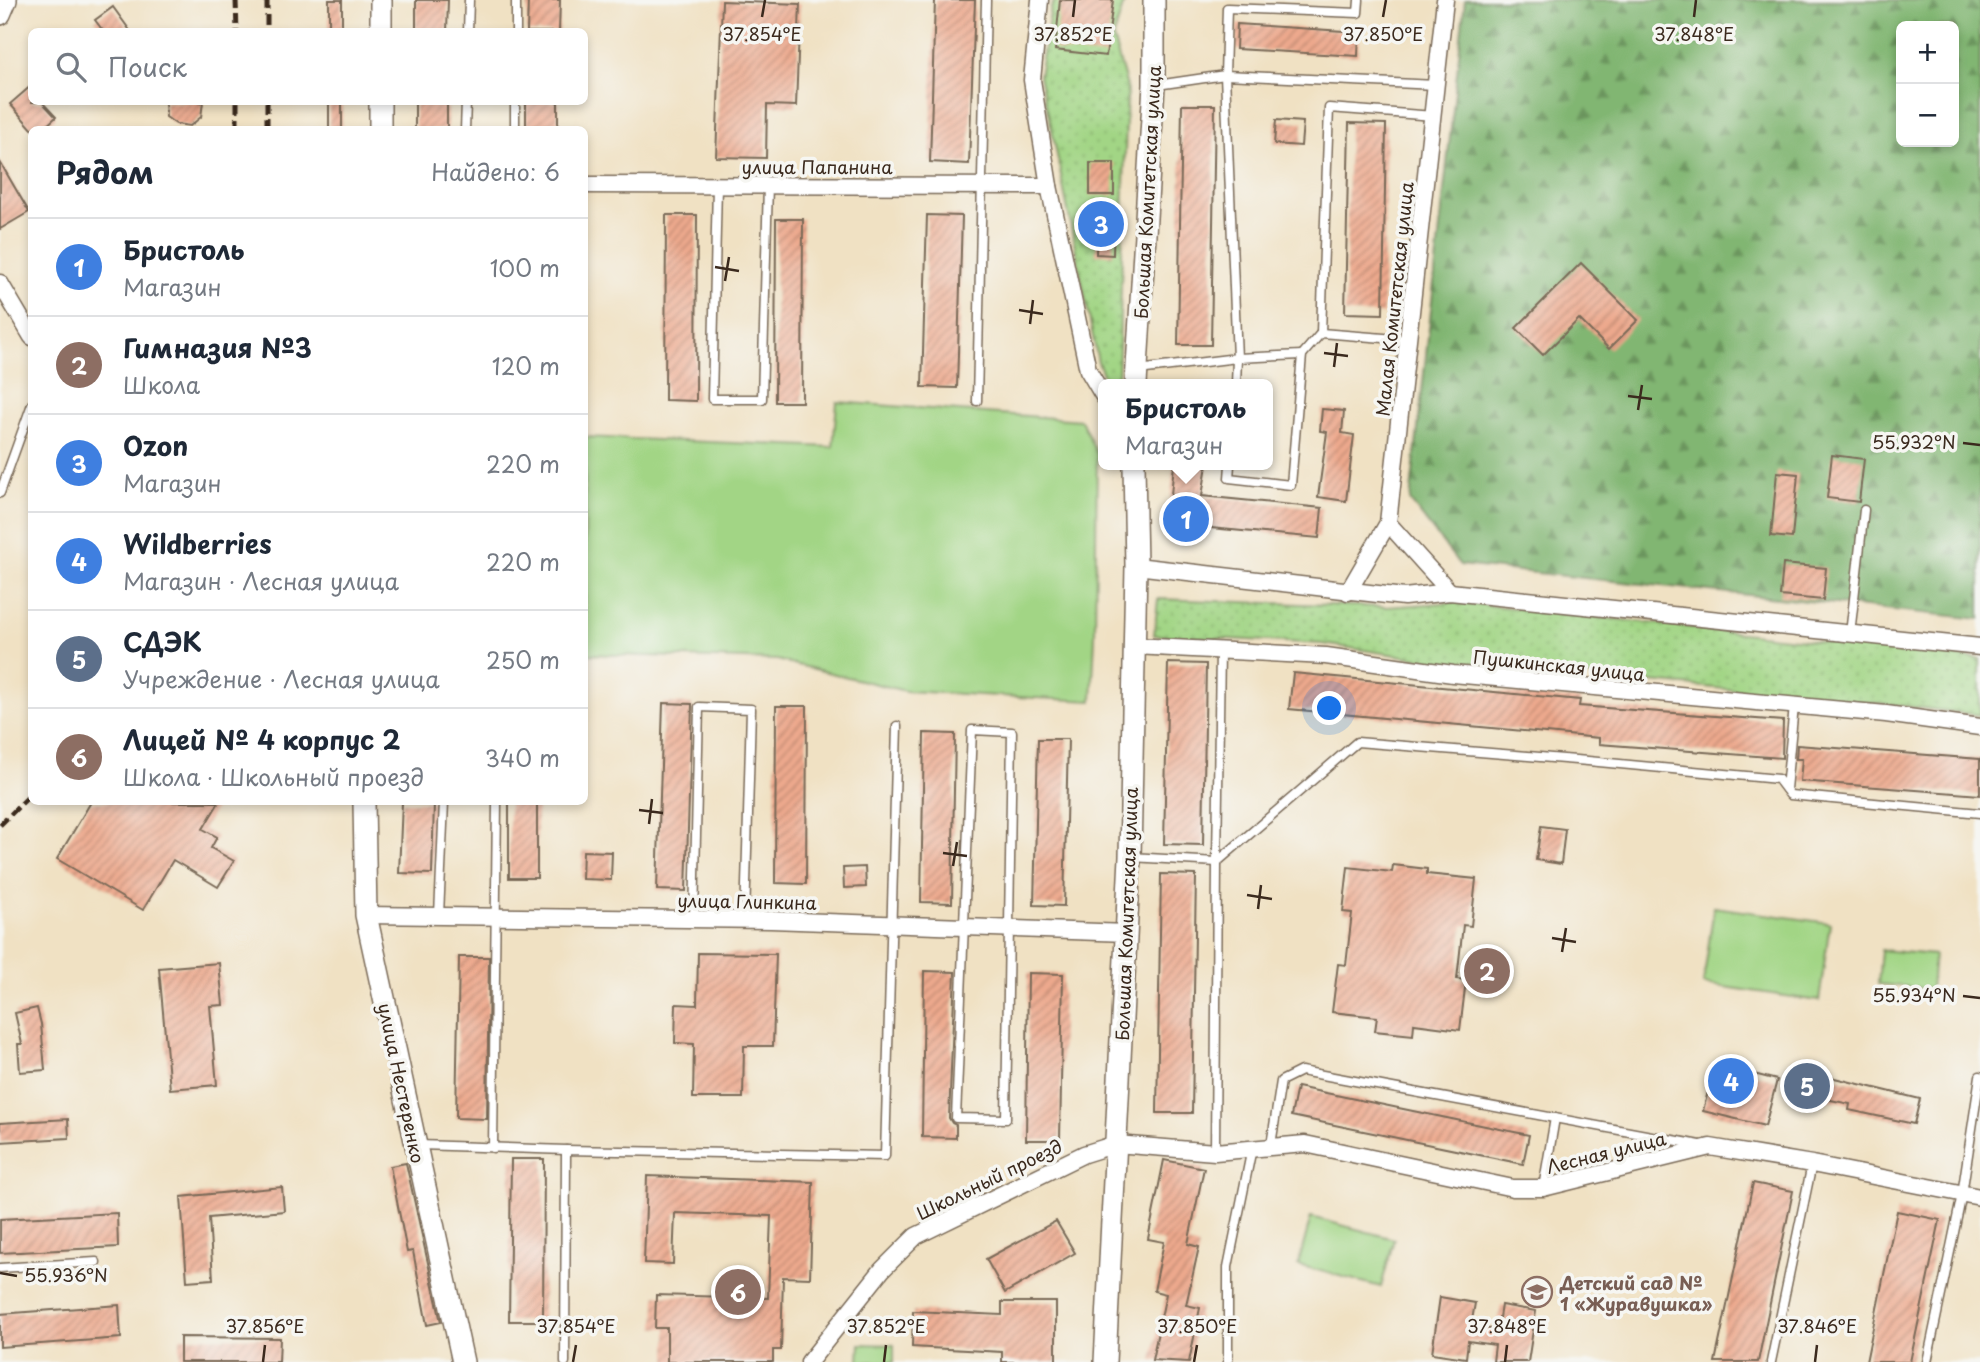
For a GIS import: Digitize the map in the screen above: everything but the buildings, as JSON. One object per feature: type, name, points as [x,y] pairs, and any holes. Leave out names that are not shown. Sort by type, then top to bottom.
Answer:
[{"type":"street","points":[[0,14],[6,0]]},
{"type":"street","points":[[381,0],[381,28]]},
{"type":"street","points":[[1040,0],[1032,80],[1049,186],[1088,370],[1098,387]]},
{"type":"street","name":"Большая Комитетская улица","points":[[1137,377],[1154,85],[1154,0]]},
{"type":"street","name":"Малая Комитетская улица","points":[[1348,592],[1388,523],[1445,0]]},
{"type":"street","points":[[380,105],[380,126]]},
{"type":"street","name":"улица Папанина","points":[[588,185],[1049,186]]},
{"type":"street","points":[[0,282],[28,330]]},
{"type":"street","name":"Большая Комитетская улица","points":[[1105,1362],[1130,857],[1136,566],[1134,470]]},
{"type":"street","points":[[1388,523],[1450,592]]},
{"type":"street","points":[[1136,566],[1348,592],[1404,597],[1450,592],[1980,647]]},
{"type":"street","name":"Пушкинская улица","points":[[1134,646],[1326,656],[1453,674],[1794,706],[1980,727]]},
{"type":"street","name":"улица Нестеренко","points":[[364,805],[366,915],[463,1362]]},
{"type":"street","name":"улица Глинкина","points":[[366,915],[745,920],[1127,933]]},
{"type":"street","name":"Лесная улица","points":[[1116,1144],[1215,1152],[1305,1144],[1513,1188],[1543,1188],[1710,1147],[1980,1197]]},
{"type":"street","name":"Школьный проезд","points":[[809,1362],[882,1270],[916,1236],[1084,1154],[1116,1144]]},
{"type":"lane","points":[[468,28],[470,0]]},
{"type":"lane","points":[[516,0],[516,28]]},
{"type":"lane","points":[[977,401],[986,0]]},
{"type":"lane","points":[[1236,379],[1225,75],[1227,8],[1244,4],[1357,13],[1359,0]]},
{"type":"lane","points":[[1154,85],[1225,75],[1436,85]]},
{"type":"lane","points":[[465,126],[466,105]]},
{"type":"lane","points":[[515,105],[515,126]]},
{"type":"lane","points":[[1230,470],[1229,478],[1291,485],[1302,355],[1321,333],[1329,108],[1434,116]]},
{"type":"lane","points":[[717,186],[712,399],[762,399],[768,185]]},
{"type":"lane","points":[[1321,333],[1409,340]]},
{"type":"lane","points":[[1137,377],[1237,358],[1302,355]]},
{"type":"lane","points":[[0,494],[28,415]]},
{"type":"lane","points":[[1850,634],[1864,510]]},
{"type":"lane","points":[[1215,1152],[1220,650]]},
{"type":"lane","points":[[1786,789],[1794,706]]},
{"type":"lane","points":[[694,919],[699,707],[751,709],[745,920]]},
{"type":"lane","points":[[415,1145],[885,1156],[897,726]]},
{"type":"lane","points":[[972,730],[1012,732],[1006,1119],[956,1118],[964,927],[972,730]]},
{"type":"lane","points":[[1130,857],[1217,862],[1357,742],[1778,779],[1790,795],[1980,813]]},
{"type":"lane","points":[[439,915],[444,805]]},
{"type":"lane","points":[[493,1148],[497,805]]},
{"type":"lane","points":[[1271,1145],[1281,1082],[1301,1071],[1710,1147]]},
{"type":"lane","points":[[1927,1362],[1962,1194],[1980,1076]]},
{"type":"lane","points":[[1543,1188],[1555,1118]]},
{"type":"lane","points":[[1228,1362],[1228,1267],[1252,1148]]},
{"type":"lane","points":[[565,1362],[566,1150]]},
{"type":"lane","points":[[1770,1362],[1812,1164]]},
{"type":"lane","points":[[0,1268],[96,1262]]},
{"type":"green space","points":[[1055,0],[1125,0],[1113,38],[1127,87],[1118,379],[1105,379],[1098,362],[1039,76],[1051,8]]},
{"type":"green space","points":[[1465,0],[1980,0],[1980,619],[1460,565],[1410,501]]},
{"type":"green space","points":[[837,402],[1081,420],[1097,454],[1092,701],[905,691],[777,660],[588,654],[588,437],[833,447]]},
{"type":"green space","points":[[1158,599],[1386,607],[1457,602],[1980,659],[1980,715],[1457,664],[1323,644],[1154,635]]},
{"type":"green space","points":[[1714,907],[1830,923],[1819,1001],[1703,984]]},
{"type":"green space","points":[[1881,950],[1934,955],[1931,989],[1878,984]]},
{"type":"green space","points":[[1311,1217],[1394,1239],[1381,1287],[1298,1265]]},
{"type":"green space","points":[[860,1344],[894,1345],[894,1362],[859,1362]]},
{"type":"railway","points":[[236,0],[237,28]]},
{"type":"railway","points":[[267,0],[267,28]]},
{"type":"railway","points":[[237,105],[237,126]]},
{"type":"railway","points":[[267,105],[267,126]]},
{"type":"railway","points":[[0,825],[28,797]]},
{"type":"place","name":"Ozon","points":[[1101,224]]},
{"type":"place","name":"Бристоль","points":[[1186,519]]},
{"type":"place","name":"Гимназия №3","points":[[1487,971]]},
{"type":"place","name":"Wildberries","points":[[1731,1081]]},
{"type":"place","name":"СДЭК","points":[[1807,1086]]},
{"type":"place","name":"Лицей № 4 корпус 2","points":[[738,1292]]},
{"type":"place","name":"Детский сад № 1 «Журавушка»","points":[[1537,1292]]}]
